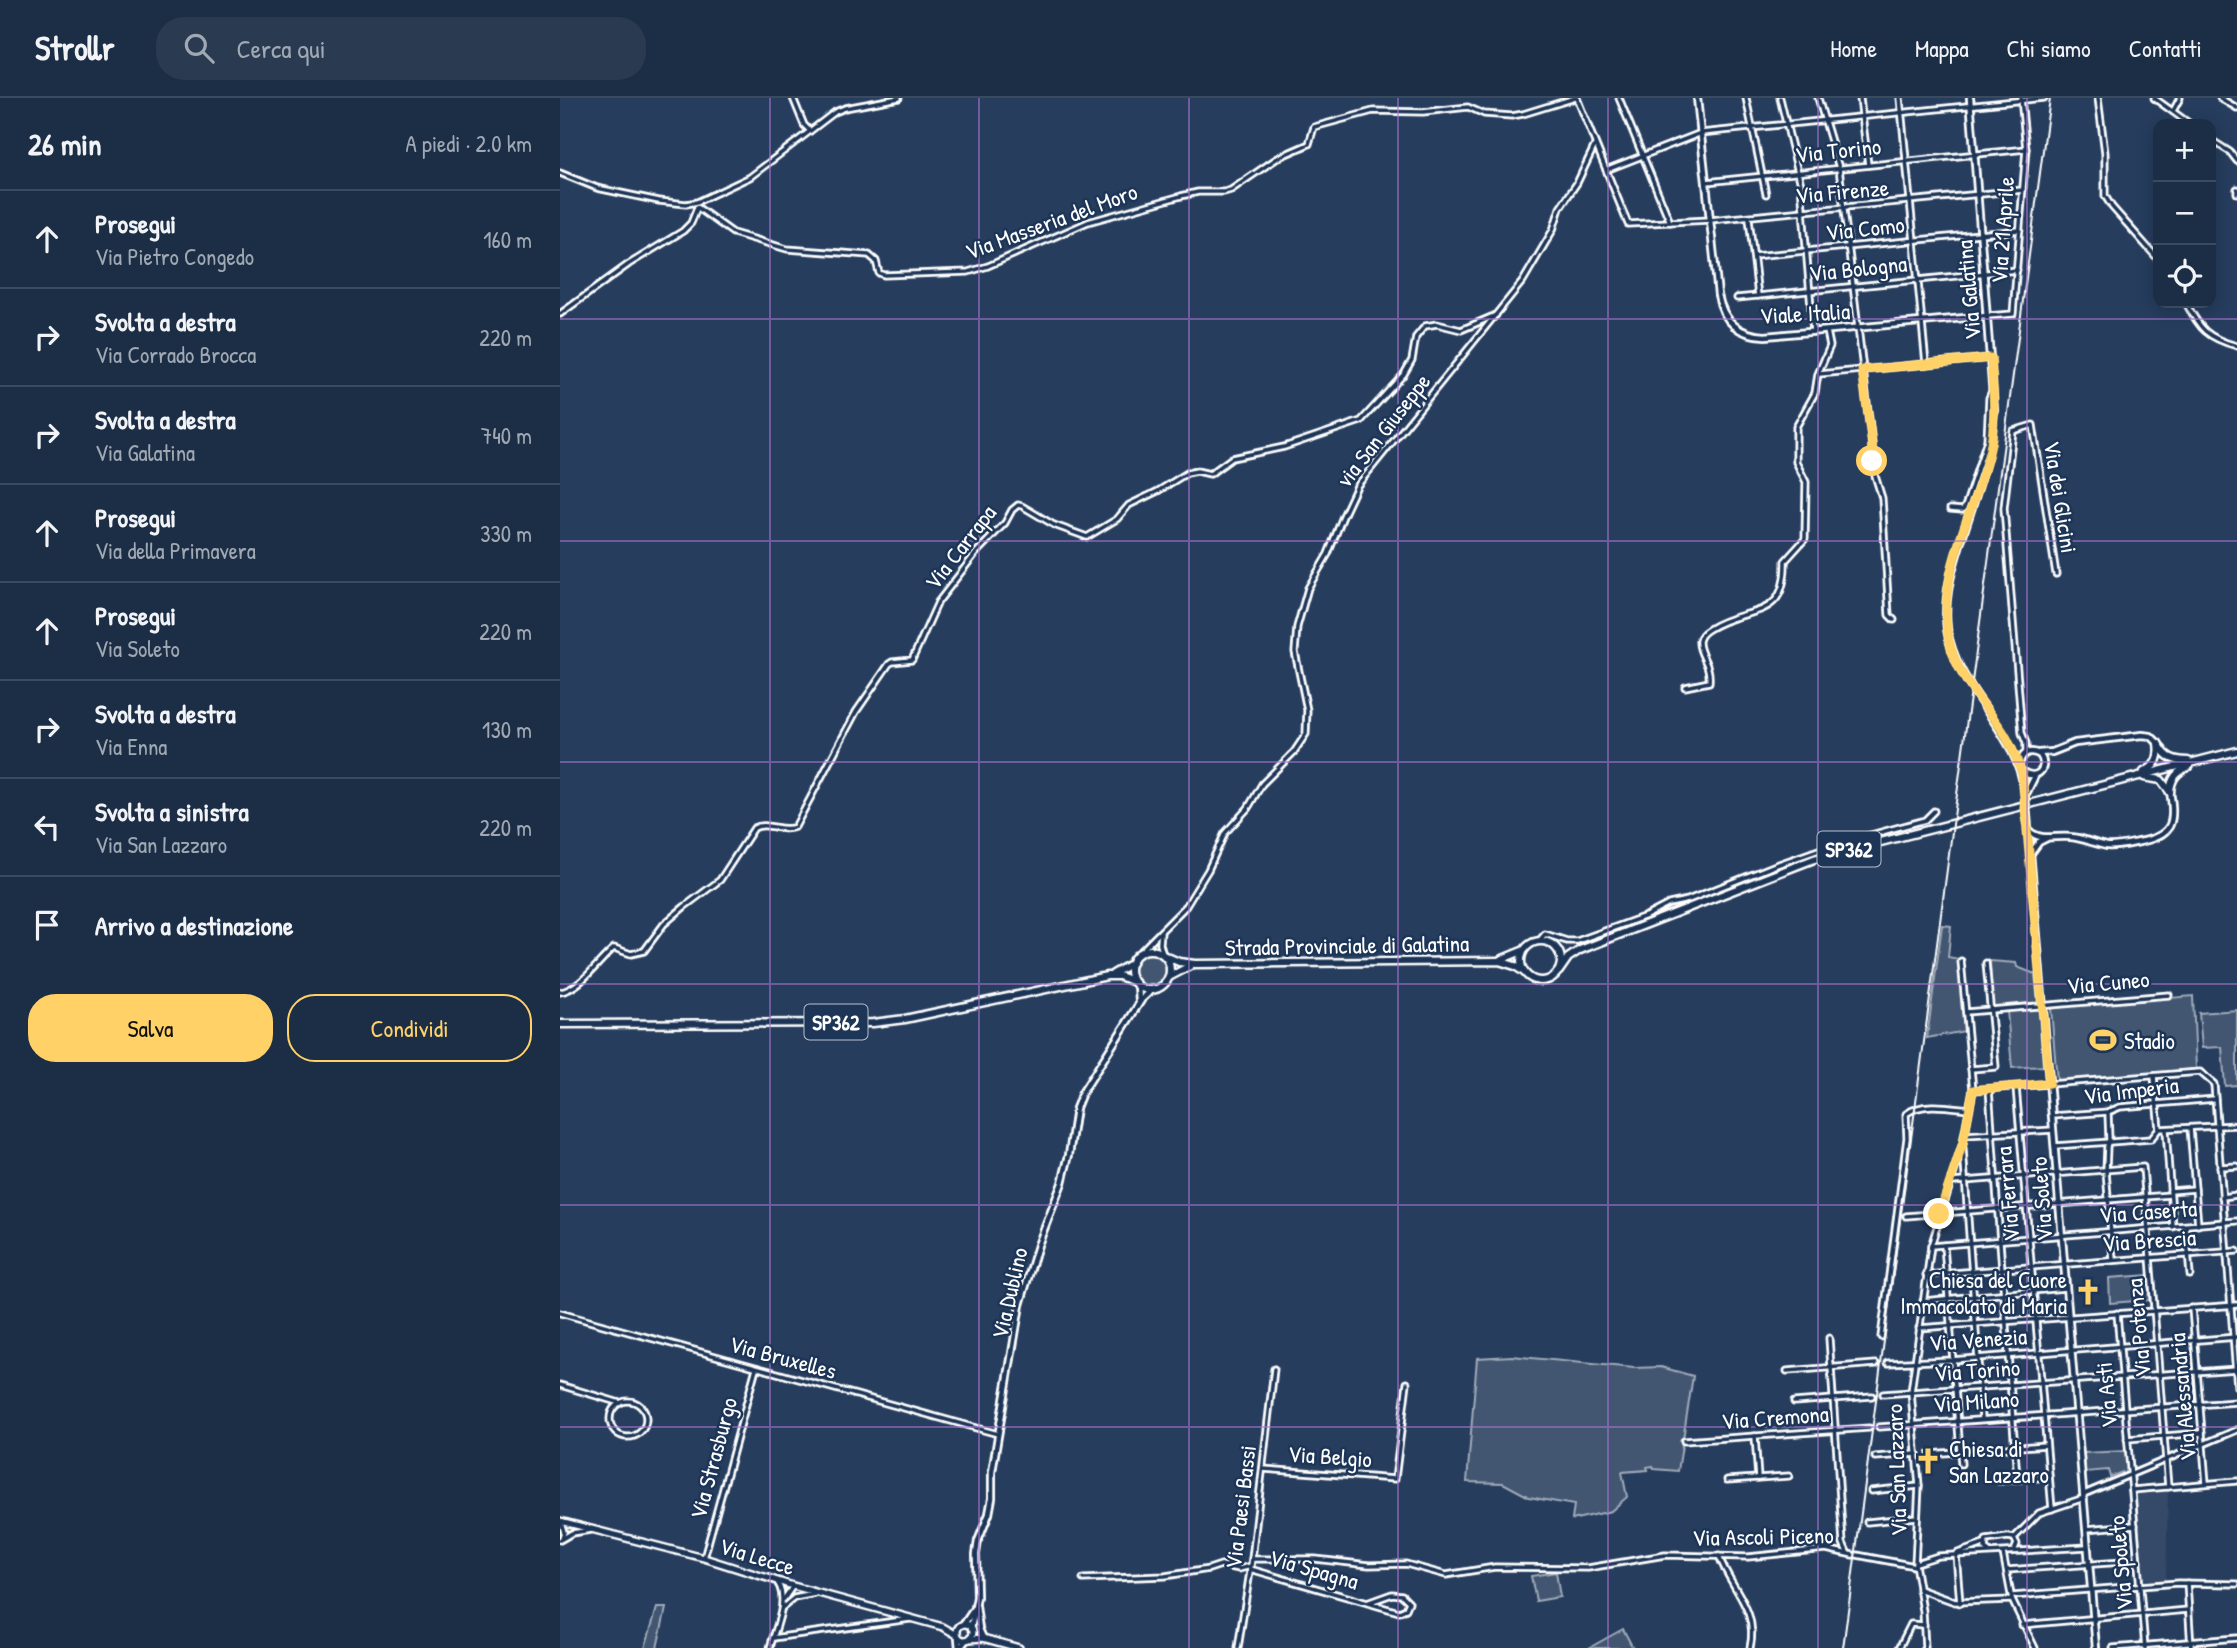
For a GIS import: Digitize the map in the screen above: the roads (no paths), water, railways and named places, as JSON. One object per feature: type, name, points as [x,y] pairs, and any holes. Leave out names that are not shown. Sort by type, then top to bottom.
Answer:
[{"type":"main road","points":[[2158,743],[2168,757],[2175,760],[2200,761]]},
{"type":"main road","points":[[2128,779],[2150,769],[2157,762],[2160,753],[2158,743]]},
{"type":"main road","name":"SP362","points":[[1559,971],[1568,958],[1580,950],[1777,868],[2237,751]]},
{"type":"main road","points":[[2170,792],[2175,775],[2200,761]]},
{"type":"main road","points":[[2128,779],[2156,778],[2165,784],[2170,792]]},
{"type":"main road","points":[[1539,941],[1550,942],[1564,950],[1580,950]]},
{"type":"main road","name":"Strada Provinciale di Galatina","points":[[1137,955],[1153,950],[1179,962],[1195,964],[1499,961],[1512,957],[1539,941]]},
{"type":"main road","points":[[1555,946],[1562,958],[1559,971]]},
{"type":"main road","points":[[1524,972],[1521,958],[1525,949]]},
{"type":"main road","points":[[1137,955],[1132,963],[1131,973],[1137,984]]},
{"type":"main road","points":[[1164,956],[1170,967],[1168,977]]},
{"type":"main road","name":"Strada Provinciale di Galatina","points":[[1499,961],[1542,981],[1555,976],[1559,971]]},
{"type":"main road","name":"SP362","points":[[1107,976],[1132,963]]},
{"type":"main road","name":"Strada Provinciale di Galatina","points":[[1153,989],[1165,983],[1168,977],[1178,971],[1195,964]]},
{"type":"main road","name":"SP362","points":[[560,1024],[873,1023],[905,1019],[1107,976],[1119,976],[1153,989]]},
{"type":"main road","name":"Via Lecce","points":[[560,1521],[704,1558],[793,1586],[943,1627],[968,1640]]},
{"type":"main road","points":[[958,1636],[962,1625],[972,1628],[983,1638]]},
{"type":"main road","name":"Via Lecce","points":[[943,1627],[962,1625]]},
{"type":"main road","points":[[968,1640],[972,1635],[972,1628]]},
{"type":"main road","points":[[968,1640],[983,1638],[1019,1648]]},
{"type":"street","points":[[793,98],[804,125],[810,131]]},
{"type":"street","points":[[560,173],[597,188],[659,201],[697,204],[750,177],[845,108],[899,98]]},
{"type":"street","points":[[1576,98],[1606,170],[1701,133],[2044,98]]},
{"type":"street","name":"Via Masseria del Moro","points":[[697,204],[733,233],[787,249],[869,256],[876,261],[879,273],[884,275],[968,272],[988,266],[1076,225],[1198,192],[1231,190],[1279,157],[1309,144],[1314,127],[1331,121],[1373,111],[1423,112],[1468,107],[1484,114],[1512,116],[1576,98]]},
{"type":"street","points":[[1619,98],[1670,222]]},
{"type":"street","name":"Viale Italia","points":[[1697,98],[1718,295],[1721,309],[1733,326],[1752,335],[1828,331],[1987,316]]},
{"type":"street","points":[[1746,98],[1766,194]]},
{"type":"street","points":[[1780,98],[1798,172],[1804,212],[1812,332]]},
{"type":"street","points":[[1818,98],[1839,168],[1872,466],[1882,498],[1889,615],[1894,620]]},
{"type":"street","points":[[1860,98],[1868,165]]},
{"type":"street","points":[[1900,98],[1926,364]]},
{"type":"street","name":"Via Galatina","points":[[1970,98],[1994,420],[1989,452],[1950,576],[1946,610],[1951,647],[1965,681],[2012,748],[2020,764]]},
{"type":"street","points":[[2098,98],[2105,153],[2105,196],[2112,208],[2153,254]]},
{"type":"street","points":[[2154,98],[2183,119]]},
{"type":"street","points":[[2173,111],[2180,98]]},
{"type":"street","points":[[2220,98],[2237,107]]},
{"type":"street","points":[[2230,104],[2232,98]]},
{"type":"street","name":"Via 21 Aprile","points":[[1987,316],[2014,314],[2026,149],[2021,99]]},
{"type":"street","points":[[2216,143],[2230,152],[2237,161]]},
{"type":"street","name":"via San Giuseppe","points":[[1137,955],[1186,906],[1233,821],[1248,808],[1262,784],[1294,751],[1306,734],[1307,710],[1295,652],[1297,627],[1308,588],[1328,554],[1357,486],[1523,281],[1549,238],[1560,208],[1577,183],[1595,145]]},
{"type":"street","name":"Via Torino","points":[[1706,182],[2026,149]]},
{"type":"street","name":"Via Firenze","points":[[1606,170],[1628,224],[1749,217],[2023,190]]},
{"type":"street","points":[[560,314],[629,264],[683,231],[691,223],[697,204]]},
{"type":"street","points":[[1749,217],[1758,296]]},
{"type":"street","name":"Via Como","points":[[1754,256],[2020,230]]},
{"type":"street","name":"Via Bologna","points":[[1737,298],[2017,270]]},
{"type":"street","points":[[2189,308],[2204,332],[2215,339],[2237,346]]},
{"type":"street","name":"Via Carrapa","points":[[560,992],[575,988],[598,961],[614,948],[631,954],[644,951],[674,915],[720,880],[754,828],[759,825],[786,829],[795,827],[856,712],[889,664],[912,660],[938,602],[1018,505],[1054,525],[1087,537],[1117,519],[1129,505],[1158,491],[1187,472],[1210,474],[1232,458],[1284,447],[1361,421],[1404,374],[1412,360],[1416,337],[1425,326],[1437,324],[1461,330],[1496,314]]},
{"type":"street","points":[[1685,687],[1709,682],[1708,663],[1699,642],[1702,634],[1719,623],[1768,607],[1783,584],[1784,561],[1805,539],[1806,482],[1797,462],[1795,433],[1815,393],[1818,374],[1830,346],[1828,331]]},
{"type":"street","points":[[1818,374],[1991,358]]},
{"type":"street","points":[[1950,509],[1959,511],[1965,507],[1987,440],[1989,398],[1993,390]]},
{"type":"street","name":"Via dei Glicini","points":[[2026,743],[2022,733],[2004,496],[2013,431],[2033,425],[2056,574]]},
{"type":"street","points":[[2024,754],[2052,752],[2075,743],[2141,735],[2151,736],[2158,743]]},
{"type":"street","points":[[2026,743],[2044,764]]},
{"type":"street","points":[[2026,743],[2020,764],[2022,772],[2035,776]]},
{"type":"street","name":"Via Galatina","points":[[2012,748],[2024,754]]},
{"type":"street","points":[[2025,796],[2052,752]]},
{"type":"street","name":"Via Soleto","points":[[2022,772],[2040,957],[2096,1648]]},
{"type":"street","points":[[2030,841],[2073,837],[2109,846],[2151,840],[2160,836],[2171,824],[2173,807],[2170,792]]},
{"type":"street","points":[[1539,941],[1545,934],[1567,941],[1577,941],[1646,916],[1669,904],[1688,900],[1827,848],[1925,820],[1934,811]]},
{"type":"street","points":[[2029,830],[2038,839]]},
{"type":"street","points":[[2031,854],[2038,839]]},
{"type":"street","points":[[1162,930],[1159,939],[1164,956]]},
{"type":"street","name":"Via San Lazzaro","points":[[1925,1648],[1915,1565],[1919,1486],[1911,1392],[1931,1246],[1963,1143],[1973,1090],[1961,961]]},
{"type":"street","points":[[1971,1069],[1996,1068],[1986,963]]},
{"type":"street","points":[[1137,984],[1140,993],[1138,1006]]},
{"type":"street","name":"Via Dublino","points":[[983,1638],[976,1605],[976,1554],[992,1498],[992,1472],[1020,1305],[1038,1245],[1062,1183],[1076,1108],[1094,1072],[1142,999],[1153,989]]},
{"type":"street","name":"Via Cuneo","points":[[1966,1012],[2169,995]]},
{"type":"street","points":[[1973,1090],[2200,1072],[2214,1084],[2237,1387]]},
{"type":"street","points":[[2054,1146],[2151,1139],[2159,1129],[2154,1076]]},
{"type":"street","name":"Via Ferrara","points":[[2016,1087],[2052,1509]]},
{"type":"street","points":[[1989,1089],[2017,1478]]},
{"type":"street","name":"Via Imperia","points":[[2052,1116],[2215,1099]]},
{"type":"street","points":[[1881,1337],[1907,1138],[1906,1114],[1915,1109],[1936,1106],[1969,1109]]},
{"type":"street","points":[[2108,1112],[2106,1171],[2113,1260]]},
{"type":"street","points":[[2159,1129],[2237,1125]]},
{"type":"street","points":[[2190,1128],[2198,1225]]},
{"type":"street","points":[[1965,1135],[2053,1130]]},
{"type":"street","points":[[2166,1130],[2173,1227]]},
{"type":"street","points":[[1963,1143],[1982,1418]]},
{"type":"street","points":[[2220,1167],[2237,1166]]},
{"type":"street","name":"Via Potenza","points":[[2106,1171],[2143,1167],[2168,1487]]},
{"type":"street","points":[[1951,1182],[2106,1171]]},
{"type":"street","points":[[1906,1216],[2145,1198],[2195,1189]]},
{"type":"street","points":[[2222,1196],[2237,1195]]},
{"type":"street","name":"Via Caserta","points":[[1931,1246],[2237,1221]]},
{"type":"street","points":[[2186,1226],[2190,1275]]},
{"type":"street","points":[[1944,1245],[1961,1464]]},
{"type":"street","name":"Via Brescia","points":[[1926,1275],[2237,1251]]},
{"type":"street","points":[[1923,1301],[2066,1288]]},
{"type":"street","points":[[1919,1328],[2237,1305]]},
{"type":"street","name":"Via Alessandria","points":[[2192,1308],[2206,1483]]},
{"type":"street","name":"Via Bruxelles","points":[[560,1313],[998,1434]]},
{"type":"street","name":"Via Asti","points":[[2117,1313],[2131,1475]]},
{"type":"street","name":"Via Venezia","points":[[1888,1363],[2235,1337]]},
{"type":"street","points":[[1829,1338],[1843,1543],[1847,1553]]},
{"type":"street","points":[[1787,1371],[1876,1364]]},
{"type":"street","name":"Via Strasburgo","points":[[704,1558],[756,1368]]},
{"type":"street","name":"Via Paesi Bassi","points":[[1238,1648],[1251,1567],[1274,1369]]},
{"type":"street","name":"Via Torino","points":[[1883,1394],[2236,1369]]},
{"type":"street","name":"Via Belgio","points":[[1263,1469],[1395,1479],[1407,1384]]},
{"type":"street","points":[[560,1385],[620,1403],[638,1404],[645,1414],[644,1426],[636,1435],[625,1437],[612,1427],[610,1416],[620,1403]]},
{"type":"street","points":[[1794,1402],[1872,1396]]},
{"type":"street","points":[[2077,1411],[2237,1402]]},
{"type":"street","name":"Via Milano","points":[[1879,1427],[2077,1411]]},
{"type":"street","name":"Via Cremona","points":[[1684,1441],[1869,1428]]},
{"type":"street","points":[[1956,1554],[1984,1544],[1986,1540],[2014,1538],[2039,1513],[2237,1430]]},
{"type":"street","points":[[2127,1439],[2202,1433]]},
{"type":"street","points":[[1755,1436],[1758,1478]]},
{"type":"street","points":[[1930,1454],[2046,1445]]},
{"type":"street","points":[[1875,1457],[1917,1454]]},
{"type":"street","name":"Via Spoleto","points":[[2131,1475],[2145,1647]]},
{"type":"street","points":[[1727,1480],[1789,1476]]},
{"type":"street","points":[[1999,1481],[2048,1477]]},
{"type":"street","points":[[2132,1490],[2237,1481]]},
{"type":"street","points":[[1871,1491],[1919,1486]]},
{"type":"street","points":[[1867,1522],[1917,1517]]},
{"type":"street","points":[[560,1521],[564,1532],[561,1539]]},
{"type":"street","points":[[2085,1529],[2135,1525]]},
{"type":"street","points":[[561,1539],[572,1533],[594,1530]]},
{"type":"street","points":[[2014,1538],[2017,1544],[2014,1551]]},
{"type":"street","points":[[1834,1550],[1843,1543]]},
{"type":"street","points":[[1984,1544],[1989,1552]]},
{"type":"street","points":[[1915,1565],[1938,1556],[1956,1554],[1983,1555],[1989,1552],[2087,1547]]},
{"type":"street","name":"Via Ascoli Piceno","points":[[1252,1559],[1315,1559],[1369,1565],[1406,1564],[1446,1575],[1495,1567],[1588,1568],[1672,1555],[1748,1557],[1834,1550],[1915,1565]]},
{"type":"street","points":[[2003,1553],[2012,1598],[2022,1625],[2035,1648]]},
{"type":"street","points":[[1956,1554],[1960,1603]]},
{"type":"street","points":[[1719,1556],[1748,1611],[1753,1633],[1750,1648]]},
{"type":"street","points":[[2007,1570],[2137,1561]]},
{"type":"street","name":"Via Spagna","points":[[1083,1579],[1165,1576],[1221,1565],[1240,1569],[1251,1567],[1367,1603],[1399,1612],[1406,1609],[1409,1602],[1402,1595],[1392,1594],[1367,1603]]},
{"type":"street","points":[[776,1581],[783,1600]]},
{"type":"street","points":[[2187,1583],[2192,1648]]},
{"type":"street","points":[[1919,1589],[1960,1603],[2140,1586],[2237,1584]]},
{"type":"street","points":[[770,1648],[783,1600],[793,1586],[796,1590],[794,1598]]},
{"type":"street","points":[[780,1610],[794,1598],[819,1593]]},
{"type":"street","points":[[962,1625],[976,1605]]},
{"type":"street","name":"Via Dublino","points":[[972,1628],[976,1605]]},
{"type":"street","points":[[2022,1625],[2188,1609]]},
{"type":"street","points":[[884,1611],[885,1622]]},
{"type":"street","points":[[773,1638],[911,1619]]},
{"type":"street","points":[[1899,1648],[1911,1624],[1924,1625]]},
{"type":"street","points":[[958,1636],[959,1648]]},
{"type":"street","points":[[2113,1648],[2237,1638]]},
{"type":"street","points":[[959,1648],[968,1640]]},
{"type":"railway","points":[[1843,1648],[2050,98]]},
{"type":"place","name":"Stadio","points":[[2103,1040]]},
{"type":"place","name":"Chiesa del Cuore Immacolato di Maria","points":[[2088,1292]]},
{"type":"place","name":"Chiesa di San Lazzaro","points":[[1928,1461]]}]
